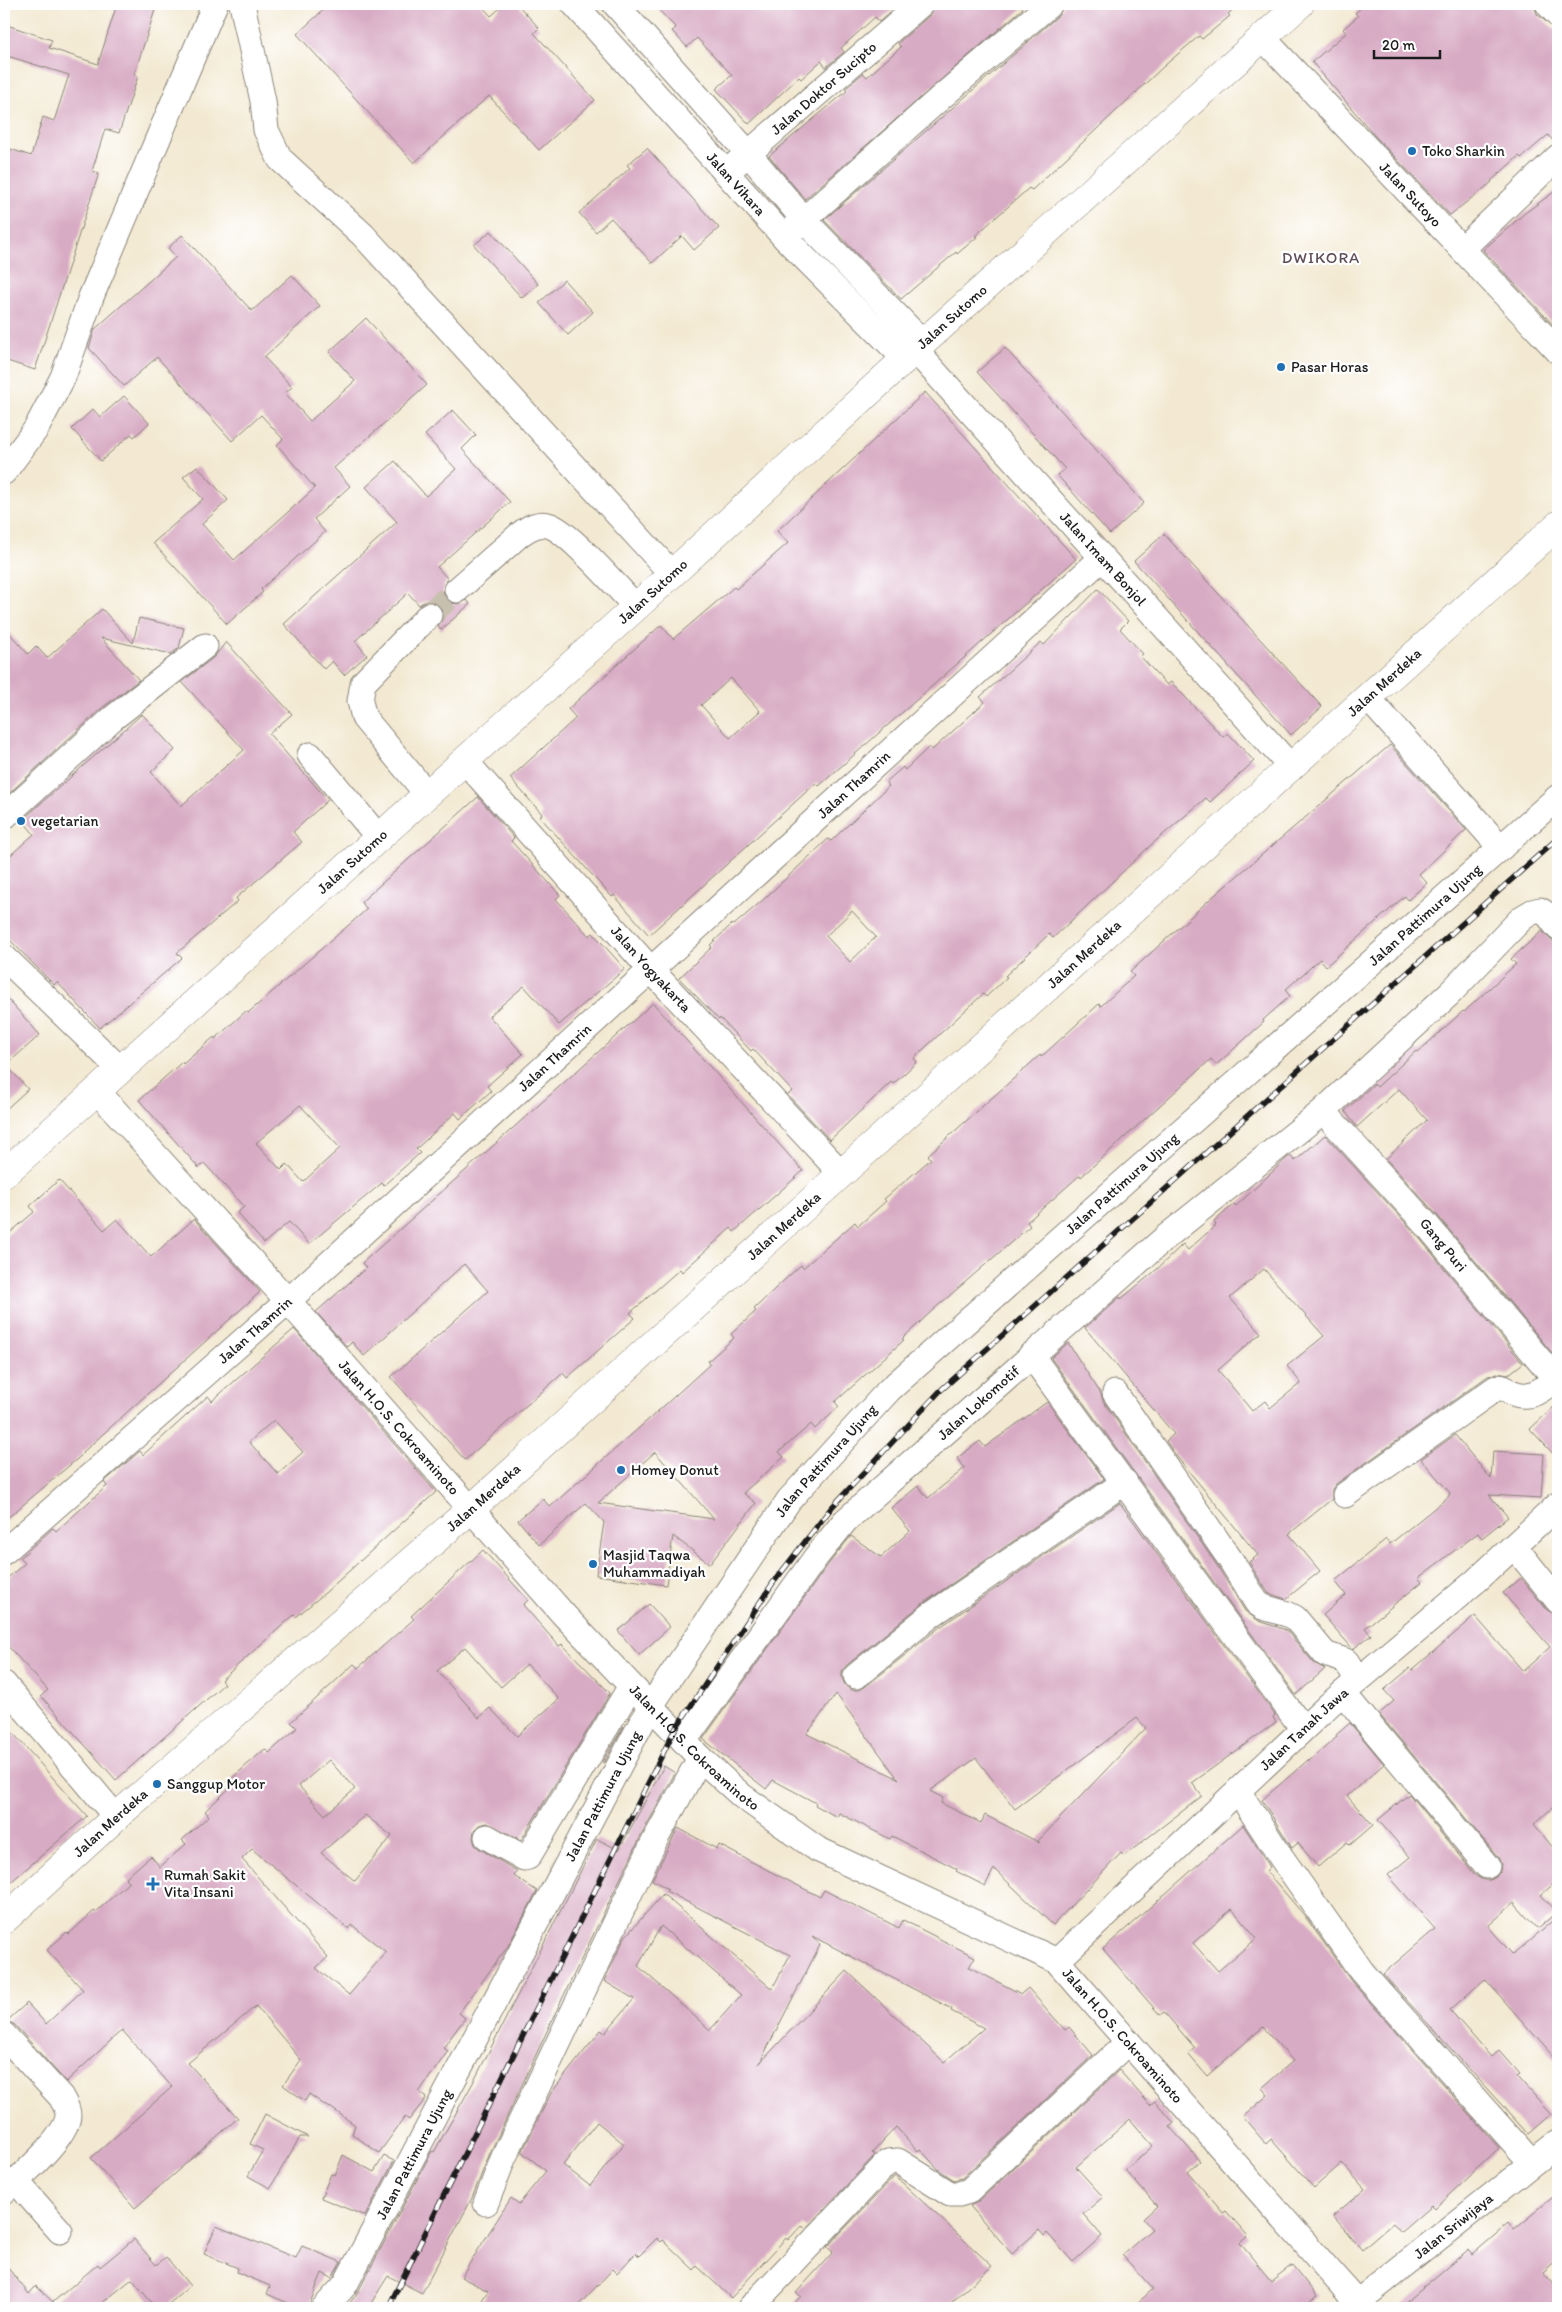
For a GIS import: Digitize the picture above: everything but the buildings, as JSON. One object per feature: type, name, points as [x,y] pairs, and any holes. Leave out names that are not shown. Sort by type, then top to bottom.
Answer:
[{"type":"main road","name":"Jalan Sutomo","points":[[4,1174],[636,607],[914,351],[1300,4]]},
{"type":"main road","name":"Jalan Merdeka","points":[[4,1920],[116,1817],[471,1509],[1558,526]]},
{"type":"street","points":[[4,472],[36,429],[63,377],[91,297],[215,4]]},
{"type":"street","points":[[242,4],[263,101],[266,130],[280,159],[363,235],[672,574]]},
{"type":"street","name":"Jalan Vihara","points":[[574,4],[784,237],[914,351]]},
{"type":"street","name":"Jalan Vihara","points":[[616,4],[748,153],[914,351]]},
{"type":"street","name":"Jalan Doktor Sucipto","points":[[726,173],[921,4]]},
{"type":"street","points":[[784,237],[939,99],[1050,4]]},
{"type":"street","points":[[1548,4],[1558,15]]},
{"type":"street","name":"Jalan Sutoyo","points":[[1262,38],[1558,351]]},
{"type":"street","points":[[1462,249],[1558,157]]},
{"type":"street","name":"Jalan Imam Bonjol","points":[[914,351],[1291,767]]},
{"type":"street","points":[[457,590],[529,527],[539,525],[551,526],[570,540],[636,607]]},
{"type":"street","name":"Jalan Thamrin","points":[[4,1552],[288,1301],[1102,559]]},
{"type":"street","points":[[427,794],[364,718],[360,701],[363,683],[429,615]]},
{"type":"street","points":[[4,817],[113,718],[205,646]]},
{"type":"street","points":[[1368,698],[1501,848]]},
{"type":"street","points":[[310,755],[379,838]]},
{"type":"street","name":"Jalan Yogyakarta","points":[[465,761],[652,971],[842,1174]]},
{"type":"street","name":"Jalan Pattimura Ujung","points":[[324,2308],[345,2286],[650,1707],[789,1500],[889,1390],[1558,797]]},
{"type":"street","name":"Jalan Lokomotif","points":[[486,2203],[504,2159],[655,1840],[692,1750],[816,1557],[845,1521],[1030,1355],[1166,1237],[1323,1111],[1450,993],[1522,918],[1540,910],[1548,915],[1558,928]]},
{"type":"street","points":[[4,957],[121,1070]]},
{"type":"street","name":"Jalan H.O.S. Cokroaminoto","points":[[97,1091],[288,1301],[564,1615],[692,1750],[742,1796],[817,1849],[1057,1961],[1356,2306]]},
{"type":"street","name":"Gang Puri","points":[[1323,1111],[1426,1224],[1557,1380]]},
{"type":"street","points":[[1030,1355],[1125,1482],[1303,1729]]},
{"type":"street","points":[[1345,1495],[1496,1388],[1502,1387],[1520,1395],[1530,1396],[1557,1380]]},
{"type":"street","points":[[1115,1393],[1230,1559],[1257,1603],[1263,1607],[1295,1618],[1325,1654],[1346,1661],[1350,1687],[1487,1866]]},
{"type":"street","points":[[856,1676],[931,1615],[1125,1482]]},
{"type":"street","name":"Jalan Tanah Jawa","points":[[1057,1961],[1303,1729],[1514,1546],[1558,1505]]},
{"type":"street","points":[[1514,1546],[1558,1601]]},
{"type":"street","points":[[4,1684],[116,1817]]},
{"type":"street","points":[[487,1837],[522,1857],[528,1857],[630,1686]]},
{"type":"street","points":[[1238,1791],[1281,1857],[1362,1972],[1532,2164]]},
{"type":"street","points":[[4,2035],[67,2106],[66,2127],[10,2186],[60,2231]]},
{"type":"street","points":[[750,2308],[888,2162],[898,2161],[950,2194],[970,2191],[1128,2042]]},
{"type":"street","name":"Jalan Sriwijaya","points":[[1356,2306],[1558,2142]]},
{"type":"tunnel","points":[[429,615],[457,590]]},
{"type":"railway","points":[[388,2308],[674,1731],[773,1583],[832,1507],[940,1391],[1558,838]]},
{"type":"place","name":"Toko Sharkin","points":[[1412,151]]},
{"type":"place","name":"Pasar Horas","points":[[1281,367]]},
{"type":"place","name":"vegetarian","points":[[21,821]]},
{"type":"place","name":"Homey Donut","points":[[621,1470]]},
{"type":"place","name":"Masjid Taqwa Muhammadiyah","points":[[593,1564]]},
{"type":"place","name":"Sanggup Motor","points":[[157,1784]]},
{"type":"place","name":"Rumah Sakit Vita Insani","points":[[153,1884]]},
{"type":"district","name":"DWIKORA","points":[[1321,257]]}]
